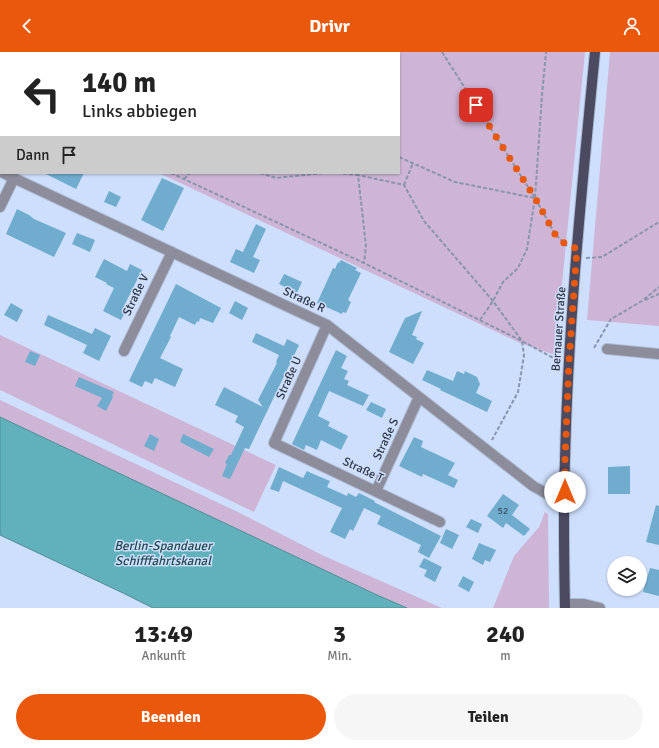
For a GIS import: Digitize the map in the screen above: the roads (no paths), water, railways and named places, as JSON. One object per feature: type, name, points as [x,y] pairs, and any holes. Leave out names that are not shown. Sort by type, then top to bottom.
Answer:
[{"type":"main road","name":"Bernauer Straße","points":[[565,606],[564,495],[569,361],[595,52]]},
{"type":"street","name":"Straße R","points":[[5,174],[327,325],[533,486],[549,495],[564,495]]},
{"type":"street","points":[[0,207],[14,178]]},
{"type":"street","name":"Straße V","points":[[124,351],[172,252]]},
{"type":"street","name":"Straße U","points":[[274,442],[327,325]]},
{"type":"street","points":[[607,349],[659,354]]},
{"type":"street","name":"Straße S","points":[[376,491],[419,397]]},
{"type":"street","name":"Straße T","points":[[274,442],[440,522]]},
{"type":"street","points":[[565,606],[584,604],[600,608]]},
{"type":"water","name":"Berlin-Spandauer Schifffahrtskanal","points":[[0,417],[407,608],[153,608],[0,535]]}]
